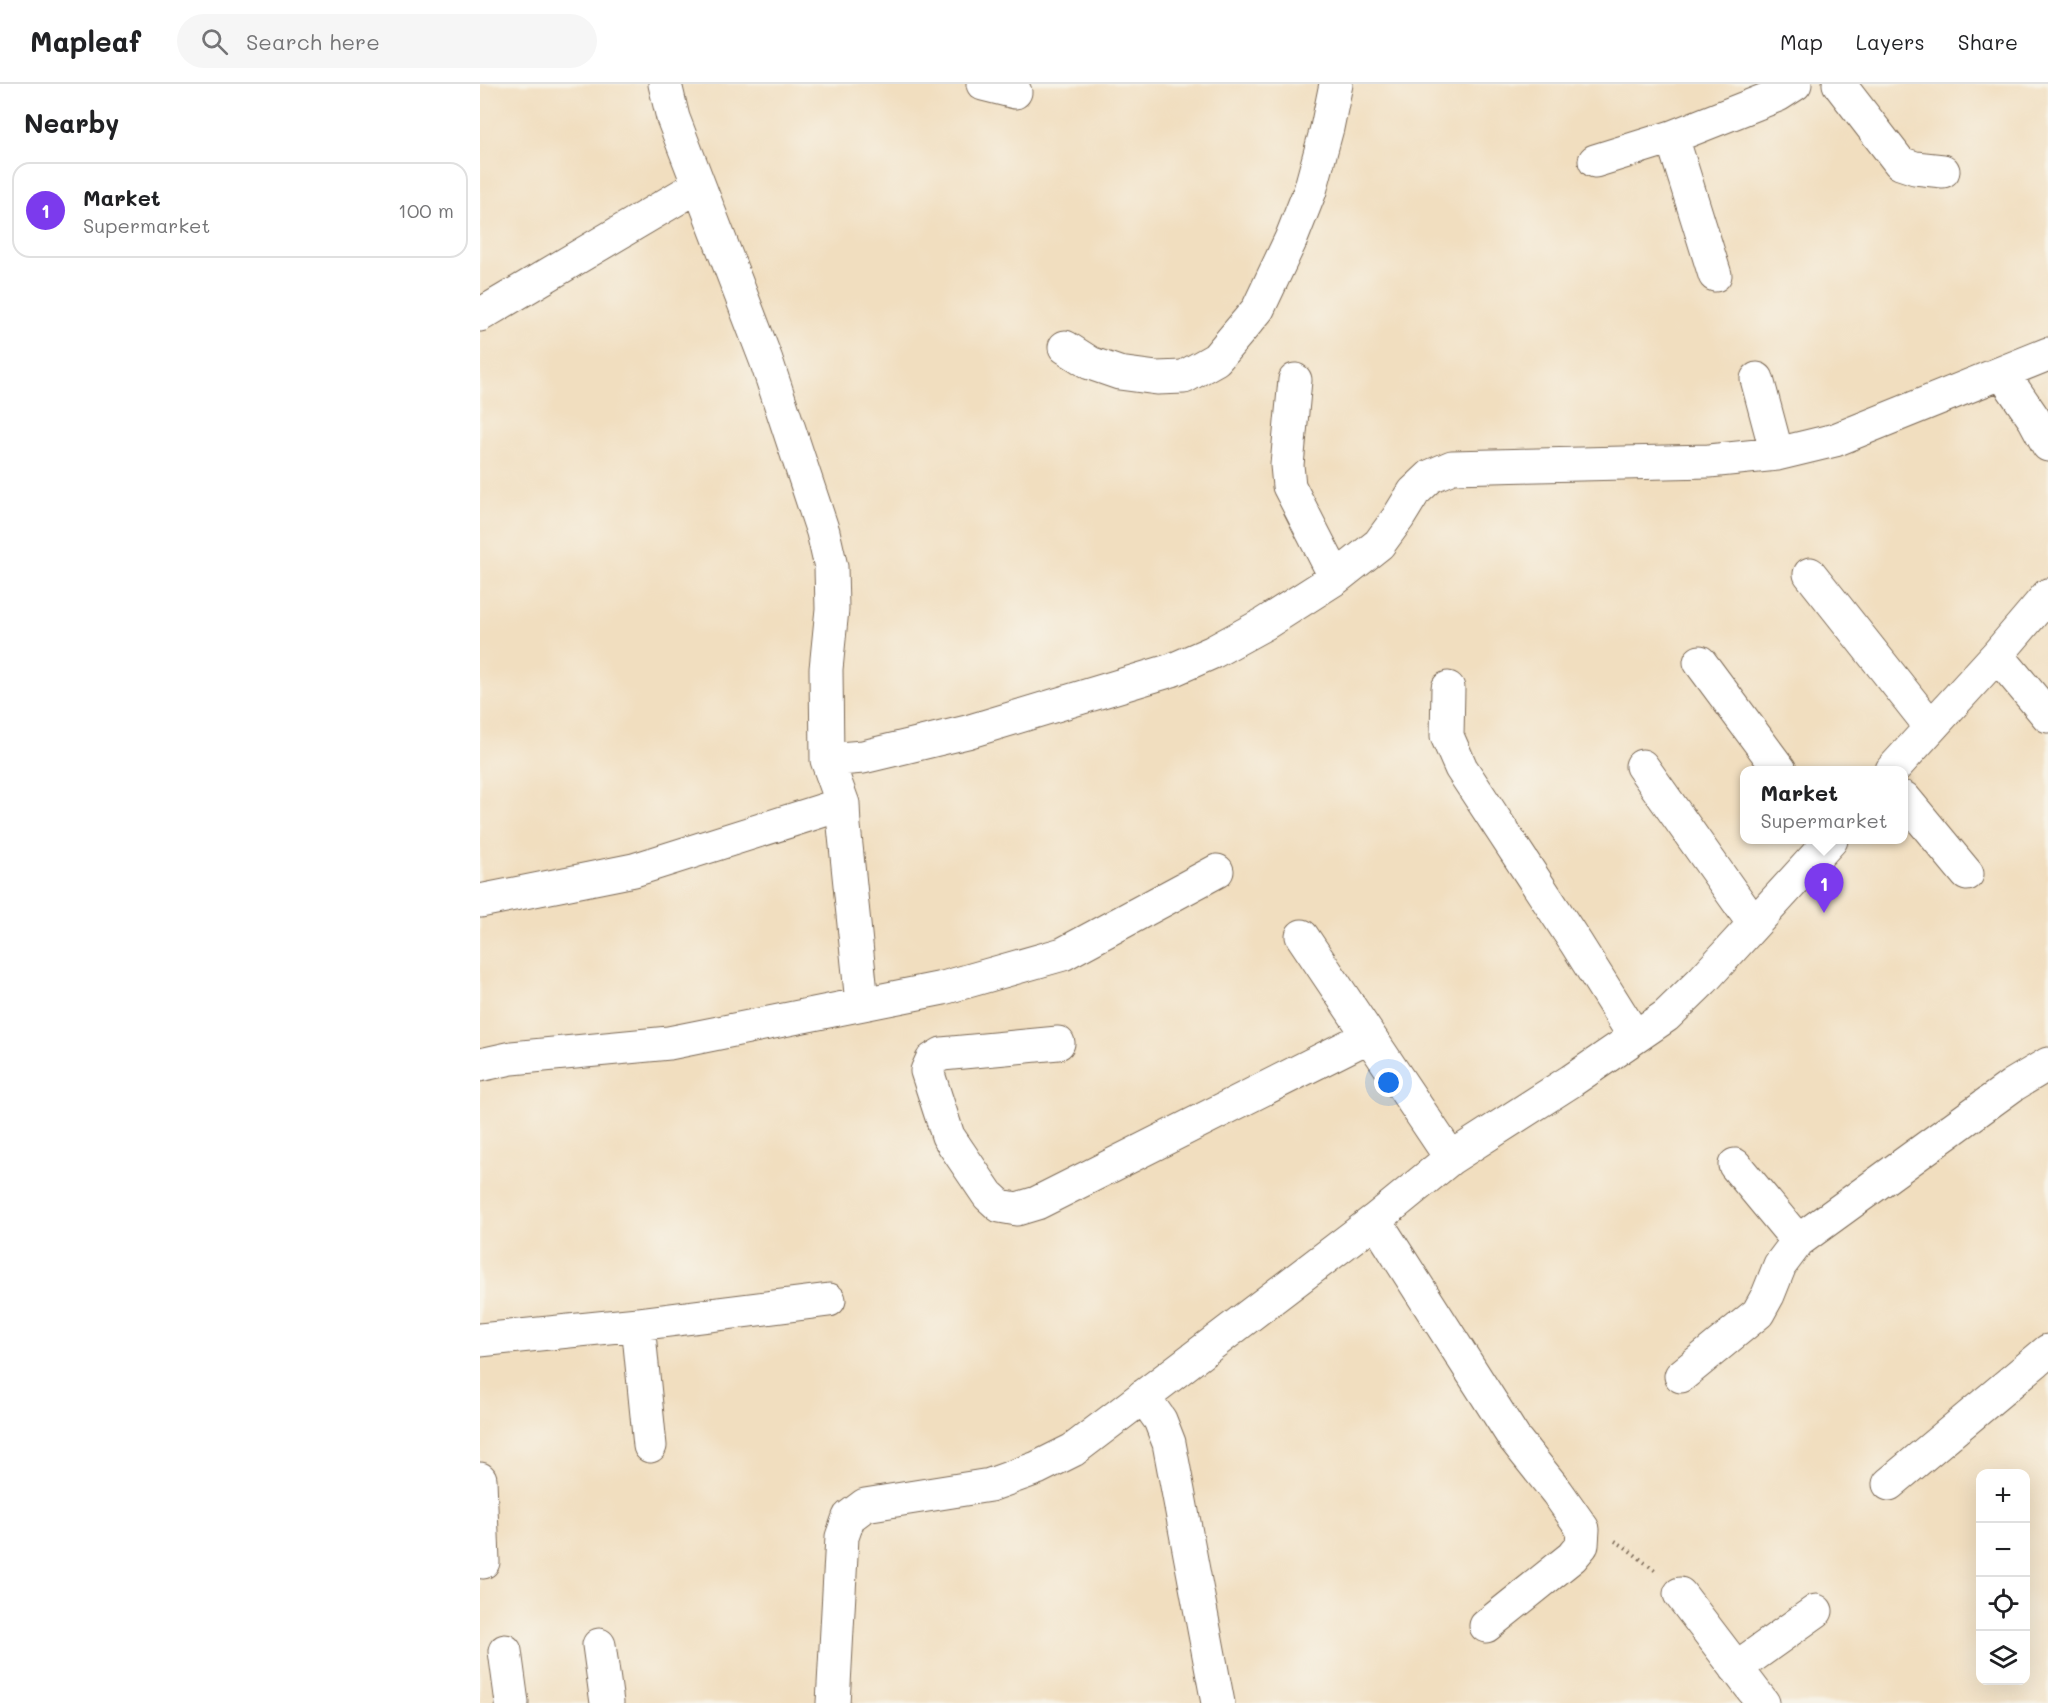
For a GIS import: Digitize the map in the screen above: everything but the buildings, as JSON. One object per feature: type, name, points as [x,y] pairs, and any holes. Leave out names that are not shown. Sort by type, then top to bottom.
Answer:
[{"type":"street","points":[[665,84],[673,118],[766,360],[823,532],[831,567],[832,609],[826,669],[827,760],[843,804],[862,1003]]},
{"type":"street","points":[[983,84],[1016,92]]},
{"type":"street","points":[[1065,347],[1090,363],[1119,373],[1157,378],[1184,377],[1216,359],[1258,309],[1291,239],[1310,191],[1336,84]]},
{"type":"street","points":[[1595,161],[1672,137],[1778,95],[1795,84]]},
{"type":"street","points":[[1839,84],[1900,163],[1915,168],[1943,171]]},
{"type":"street","points":[[1672,137],[1716,275]]},
{"type":"street","points":[[480,315],[698,186]]},
{"type":"street","points":[[827,760],[863,757],[967,732],[1172,670],[1213,652],[1264,624],[1336,578],[1379,544],[1414,492],[1431,476],[1452,466],[1709,461],[1777,454],[1835,440],[2048,354]]},
{"type":"street","points":[[2003,374],[2034,419],[2048,445]]},
{"type":"street","points":[[1757,379],[1777,454]]},
{"type":"street","points":[[1295,380],[1287,465],[1289,486],[1336,578]]},
{"type":"street","points":[[1810,574],[1931,727]]},
{"type":"street","points":[[1896,766],[2048,595]]},
{"type":"street","points":[[1997,654],[2048,716]]},
{"type":"street","points":[[1700,662],[1776,766]]},
{"type":"street","points":[[1448,688],[1447,736],[1461,768],[1635,1037]]},
{"type":"street","points":[[1642,766],[1754,924]]},
{"type":"street","points":[[1908,803],[1968,874]]},
{"type":"street","points":[[480,901],[634,870],[843,804]]},
{"type":"street","points":[[833,1703],[842,1537],[849,1517],[865,1505],[990,1485],[1037,1468],[1073,1450],[1375,1220],[1450,1158],[1666,1016],[1703,980],[1827,844]]},
{"type":"street","points":[[480,1065],[512,1058],[669,1043],[943,988],[1063,954],[1217,872]]},
{"type":"street","points":[[1302,936],[1450,1158]]},
{"type":"street","points":[[1058,1043],[942,1054],[932,1060],[927,1071],[948,1136],[988,1195],[1000,1206],[1017,1209],[1037,1203],[1369,1036]]},
{"type":"street","points":[[1681,1376],[1758,1313],[1780,1265],[1798,1240],[2013,1085],[2048,1064]]},
{"type":"street","points":[[1735,1165],[1798,1240]]},
{"type":"street","points":[[1375,1220],[1514,1438],[1583,1529],[1582,1545],[1572,1557],[1486,1626]]},
{"type":"street","points":[[480,1340],[638,1324],[829,1300]]},
{"type":"street","points":[[638,1324],[650,1446]]},
{"type":"street","points":[[1889,1484],[2048,1351]]},
{"type":"street","points":[[1143,1396],[1160,1420],[1168,1443],[1218,1703]]},
{"type":"street","points":[[480,1479],[483,1562]]},
{"type":"street","points":[[1680,1594],[1763,1703]]},
{"type":"street","points":[[1736,1668],[1816,1611]]},
{"type":"street","points":[[599,1645],[607,1703]]},
{"type":"street","points":[[504,1651],[512,1703]]},
{"type":"path","points":[[1583,1529],[1625,1546],[1680,1594]]},
{"type":"place","name":"Market","points":[[1824,913]]}]
